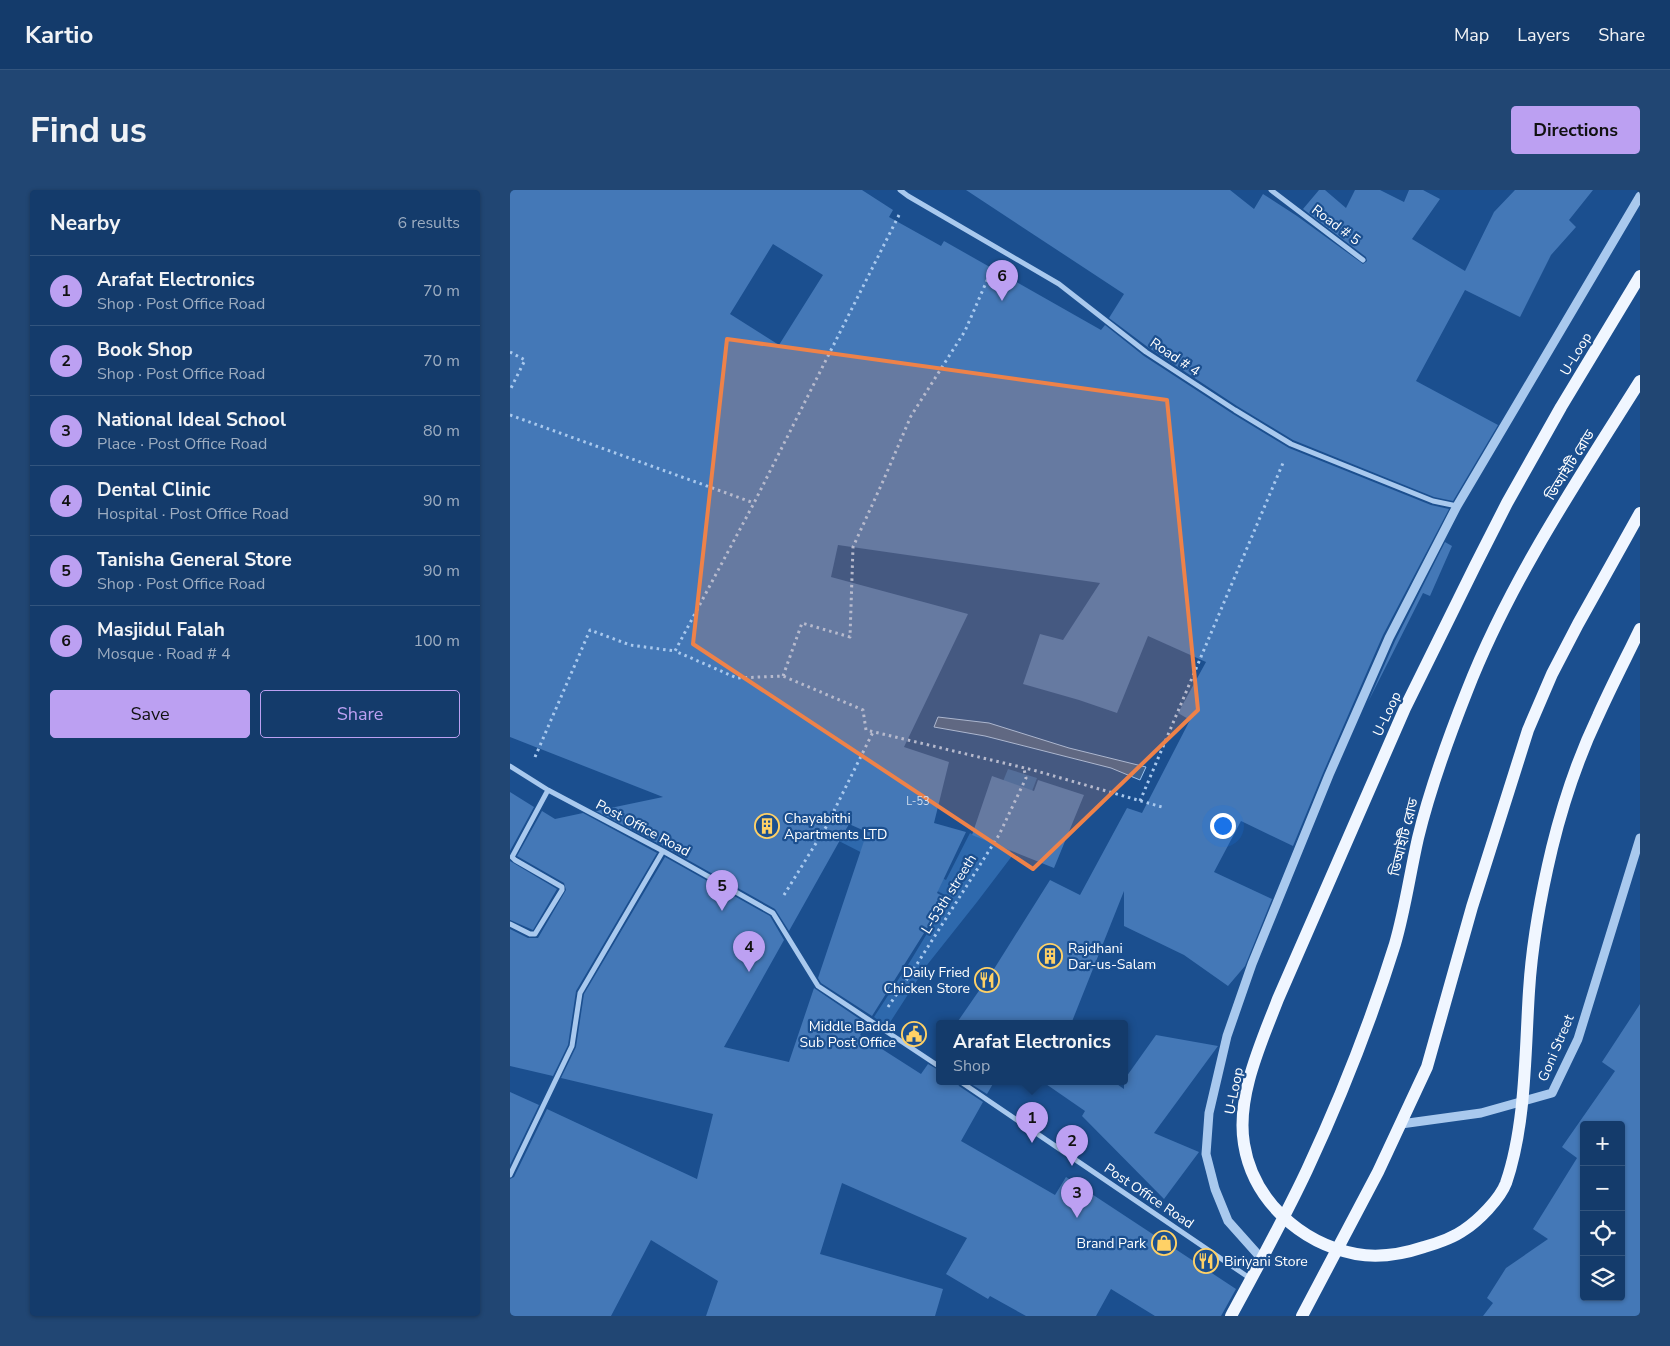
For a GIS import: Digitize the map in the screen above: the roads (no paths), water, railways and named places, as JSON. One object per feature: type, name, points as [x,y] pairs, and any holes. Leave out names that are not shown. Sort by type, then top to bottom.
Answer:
[{"type":"main road","name":"U-Loop","points":[[1640,276],[1561,407],[1507,503],[1405,708],[1278,999],[1251,1074],[1243,1110],[1243,1142],[1250,1171],[1267,1200],[1288,1222],[1304,1234],[1356,1254],[1377,1255],[1408,1252],[1436,1244],[1462,1232],[1484,1215],[1505,1186],[1517,1142],[1525,1068],[1529,988],[1538,916],[1552,848],[1572,781],[1597,718],[1640,629]]},
{"type":"main road","name":"ডিআইটি রোড","points":[[1231,1316],[1306,1171],[1346,1083],[1395,942],[1418,836],[1436,775],[1468,690],[1515,587],[1569,493],[1640,381]]},
{"type":"main road","points":[[1302,1316],[1378,1172],[1427,1067],[1472,907],[1528,730],[1552,674],[1640,513]]},
{"type":"street","name":"Road # 4","points":[[900,190],[1058,284],[1146,352],[1291,444],[1433,501],[1457,506]]},
{"type":"street","name":"Road # 5","points":[[1271,190],[1363,260]]},
{"type":"street","points":[[1261,1258],[1228,1221],[1214,1189],[1206,1154],[1209,1113],[1227,1036],[1252,964],[1329,775],[1389,638],[1457,506],[1640,196]]},
{"type":"street","name":"Post Office Road","points":[[510,766],[548,790],[774,913],[818,986],[936,1064]]},
{"type":"street","points":[[510,924],[530,934],[535,934],[562,890],[562,887],[512,857],[548,790]]},
{"type":"street","name":"Goni Street","points":[[1402,1124],[1481,1113],[1552,1093],[1578,1039],[1640,838]]},
{"type":"street","points":[[510,1175],[572,1046],[580,993],[663,851]]},
{"type":"street","name":"Post Office Road","points":[[965,1085],[1251,1279]]},
{"type":"place","name":"Masjidul Falah","points":[[1002,301]]},
{"type":"place","name":"Chayabithi Apartments LTD","points":[[767,826]]},
{"type":"place","name":"Tanisha General Store","points":[[722,911]]},
{"type":"place","name":"Rajdhani Dar-us-Salam","points":[[1050,956]]},
{"type":"place","name":"Dental Clinic","points":[[749,972]]},
{"type":"place","name":"Daily Fried Chicken Store","points":[[987,980]]},
{"type":"place","name":"Middle Badda Sub Post Office","points":[[914,1034]]},
{"type":"place","name":"Arafat Electronics","points":[[1032,1143]]},
{"type":"place","name":"Book Shop","points":[[1072,1166]]},
{"type":"place","name":"National Ideal School","points":[[1077,1218]]},
{"type":"place","name":"Brand Park","points":[[1164,1243]]},
{"type":"place","name":"Biriyani Store","points":[[1206,1261]]}]
